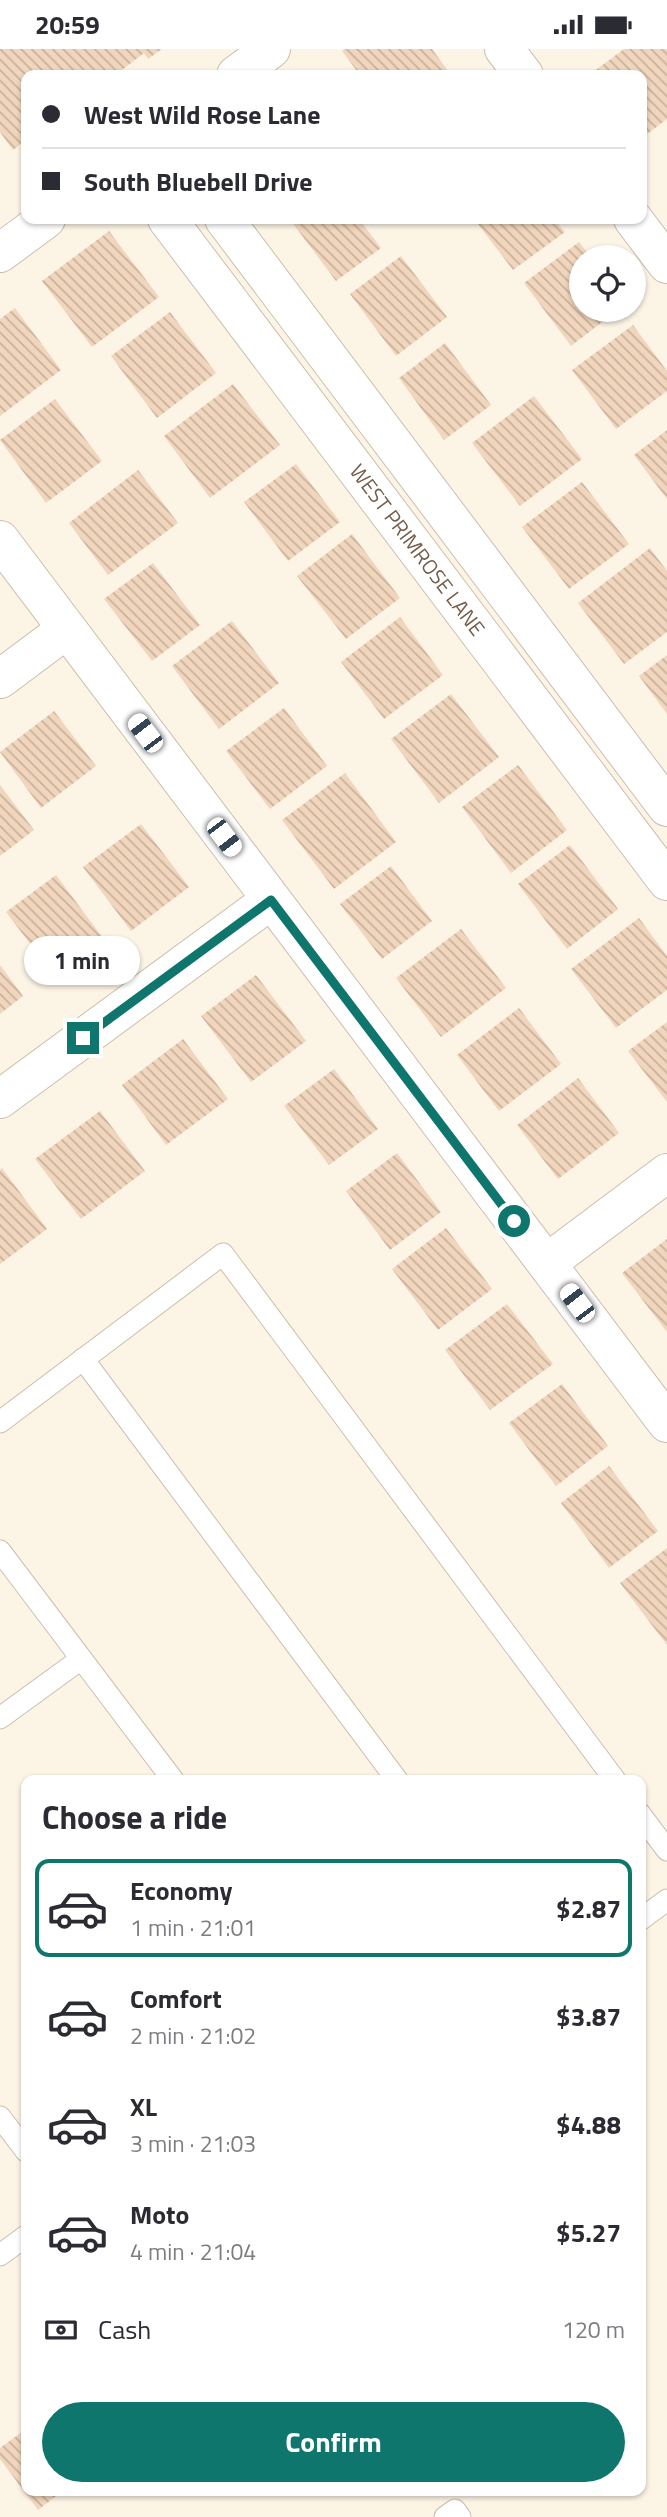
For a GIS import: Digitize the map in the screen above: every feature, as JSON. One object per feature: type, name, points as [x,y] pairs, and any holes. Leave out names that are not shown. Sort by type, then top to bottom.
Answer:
[{"type":"street","points":[[243,70],[271,49]]},
{"type":"street","points":[[0,253],[39,224]]},
{"type":"street","name":"WEST PRIMROSE LANE","points":[[171,224],[667,881]]},
{"type":"street","points":[[228,224],[667,807]]},
{"type":"street","points":[[637,224],[667,264]]},
{"type":"street","points":[[366,483],[403,456]]},
{"type":"street","points":[[0,540],[667,1423]]},
{"type":"street","points":[[0,679],[67,629]]},
{"type":"street","points":[[567,749],[602,721]]},
{"type":"street","points":[[0,1099],[271,900]]},
{"type":"street","points":[[547,1263],[667,1173]]},
{"type":"lane","points":[[0,1422],[223,1254],[611,1775]]},
{"type":"lane","points":[[83,1359],[393,1775]]},
{"type":"lane","points":[[0,1551],[169,1775]]},
{"type":"lane","points":[[0,1718],[81,1659]]},
{"type":"lane","points":[[646,1822],[667,1850]]},
{"type":"lane","points":[[646,1916],[667,1900]]},
{"type":"lane","points":[[0,2116],[21,2144]]},
{"type":"lane","points":[[0,2255],[21,2240]]},
{"type":"lane","points":[[445,2517],[455,2510],[460,2517]]},
{"type":"building","points":[[0,49],[162,49],[148,59],[144,53],[122,70],[21,70],[21,144],[13,150],[0,132]]},
{"type":"building","points":[[432,49],[447,70],[356,70],[342,51]]},
{"type":"building","points":[[624,49],[667,49],[667,119],[647,134],[647,70],[596,70]]},
{"type":"building","points":[[293,224],[363,224],[381,248],[336,281]]},
{"type":"building","points":[[478,224],[558,224],[565,232],[513,270]]},
{"type":"building","points":[[109,231],[159,297],[92,347],[42,281]]},
{"type":"building","points":[[569,249],[569,322],[602,322],[571,346],[524,283]]},
{"type":"building","points":[[401,256],[447,317],[396,356],[350,294]]},
{"type":"building","points":[[15,308],[61,370],[0,416],[0,319]]},
{"type":"building","points":[[170,312],[216,373],[157,418],[111,356]]},
{"type":"building","points":[[633,325],[667,371],[667,391],[616,429],[572,370]]},
{"type":"building","points":[[445,343],[491,405],[444,440],[399,378]]},
{"type":"building","points":[[233,384],[280,445],[210,498],[164,436]]},
{"type":"building","points":[[534,396],[582,459],[520,506],[472,443]]},
{"type":"building","points":[[55,399],[102,461],[46,503],[0,440]]},
{"type":"building","points":[[667,430],[667,499],[634,455]]},
{"type":"building","points":[[296,464],[340,522],[288,561],[244,502]]},
{"type":"building","points":[[138,470],[178,523],[108,575],[69,523]]},
{"type":"building","points":[[582,482],[629,544],[569,589],[522,527]]},
{"type":"building","points":[[352,534],[400,598],[346,639],[297,576]]},
{"type":"building","points":[[650,548],[667,571],[667,632],[624,664],[578,603]]},
{"type":"building","points":[[153,563],[200,625],[152,661],[104,599]]},
{"type":"building","points":[[400,617],[443,675],[384,719],[341,662]]},
{"type":"building","points":[[232,621],[279,683],[219,729],[172,666]]},
{"type":"building","points":[[667,655],[667,714],[639,676]]},
{"type":"building","points":[[451,694],[499,757],[439,803],[391,739]]},
{"type":"building","points":[[284,708],[327,766],[270,809],[226,751]]},
{"type":"building","points":[[54,711],[96,766],[41,808],[0,752]]},
{"type":"building","points":[[518,765],[567,830],[511,873],[462,807]]},
{"type":"building","points":[[345,773],[396,842],[334,889],[282,820]]},
{"type":"building","points":[[0,785],[34,830],[0,856]]},
{"type":"building","points":[[141,824],[189,887],[131,931],[83,867]]},
{"type":"building","points":[[570,845],[618,909],[567,949],[518,884]]},
{"type":"building","points":[[391,866],[432,921],[382,959],[340,904]]},
{"type":"building","points":[[56,875],[103,938],[54,975],[6,912]]},
{"type":"building","points":[[639,918],[667,956],[667,990],[616,1028],[571,969]]},
{"type":"building","points":[[461,929],[506,988],[441,1037],[396,978]]},
{"type":"building","points":[[0,965],[23,996],[0,1014]]},
{"type":"building","points":[[256,975],[306,1041],[251,1082],[201,1016]]},
{"type":"building","points":[[519,1008],[561,1064],[499,1111],[457,1055]]},
{"type":"building","points":[[667,1022],[667,1102],[628,1051]]},
{"type":"building","points":[[183,1039],[228,1099],[166,1145],[122,1085]]},
{"type":"building","points":[[334,1069],[378,1129],[329,1165],[284,1106]]},
{"type":"building","points":[[578,1078],[619,1133],[558,1179],[517,1125]]},
{"type":"building","points":[[100,1111],[145,1171],[81,1219],[35,1159]]},
{"type":"building","points":[[397,1153],[441,1212],[390,1250],[346,1191]]},
{"type":"building","points":[[2,1168],[47,1229],[0,1264],[0,1170]]},
{"type":"building","points":[[446,1228],[492,1289],[438,1330],[392,1269]]},
{"type":"building","points":[[667,1239],[667,1332],[622,1273]]},
{"type":"building","points":[[507,1304],[553,1364],[490,1410],[445,1350]]},
{"type":"building","points":[[562,1384],[608,1446],[556,1486],[509,1423]]},
{"type":"building","points":[[609,1466],[658,1531],[609,1568],[561,1503]]},
{"type":"building","points":[[667,1548],[667,1645],[620,1583]]},
{"type":"building","points":[[21,2433],[21,2487],[0,2459],[0,2448]]},
{"type":"building","points":[[28,2496],[56,2496],[38,2510]]},
{"type":"route","points":[[83,1038],[271,900],[514,1221]]}]
